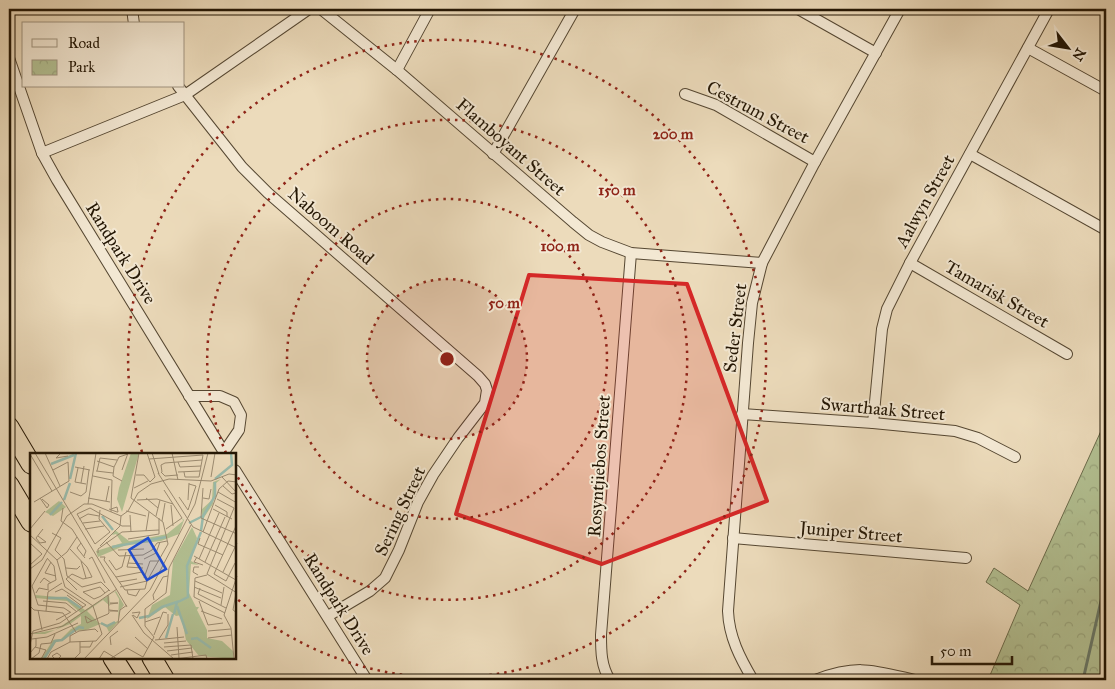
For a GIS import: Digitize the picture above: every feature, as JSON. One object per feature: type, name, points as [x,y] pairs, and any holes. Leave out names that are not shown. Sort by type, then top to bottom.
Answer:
[{"type":"highway","points":[[9,427],[30,462]]},
{"type":"highway","points":[[9,485],[30,520]]},
{"type":"highway","points":[[114,659],[127,680]]},
{"type":"highway","points":[[153,659],[165,680]]},
{"type":"street","points":[[132,9],[134,22]]},
{"type":"street","points":[[42,153],[185,95],[309,9]]},
{"type":"street","name":"Flamboyant Street","points":[[321,9],[397,70],[573,222],[602,242],[631,253],[762,263]]},
{"type":"street","points":[[397,70],[430,9]]},
{"type":"street","points":[[493,154],[575,9]]},
{"type":"street","points":[[798,9],[876,53]]},
{"type":"street","name":"Seder Street","points":[[753,680],[739,656],[728,621],[742,414],[752,303],[762,263],[815,162],[900,9]]},
{"type":"street","name":"Aalwyn Street","points":[[873,423],[883,320],[887,308],[1049,9]]},
{"type":"street","points":[[1028,48],[1106,90]]},
{"type":"street","name":"Randpark Drive","points":[[9,58],[42,153],[224,453]]},
{"type":"street","name":"Naboom Road","points":[[180,88],[242,167],[268,193],[478,376]]},
{"type":"street","name":"Cestrum Street","points":[[685,94],[716,105],[815,162]]},
{"type":"street","points":[[970,154],[1106,230]]},
{"type":"street","name":"Rosyntjiebos Street","points":[[610,680],[606,674],[602,659],[601,635],[631,253]]},
{"type":"street","name":"Tamarisk Street","points":[[910,263],[1067,354]]},
{"type":"street","name":"Sering Street","points":[[328,616],[370,591],[385,578],[399,550],[418,502],[433,475],[485,403],[487,390],[478,376]]},
{"type":"street","points":[[189,396],[220,396],[234,402],[241,415],[240,430],[224,453]]},
{"type":"street","name":"Swarthaak Street","points":[[742,414],[955,431],[967,434],[1015,457]]},
{"type":"street","name":"Randpark Drive","points":[[236,472],[367,680]]},
{"type":"street","name":"Juniper Street","points":[[733,538],[966,558]]},
{"type":"street","points":[[815,680],[840,672],[863,669],[915,680]]},
{"type":"highlighted area","points":[[529,275],[687,284],[767,501],[602,564],[456,514]]},
{"type":"green space","points":[[1106,420],[1106,680],[988,680],[1020,605],[986,582],[994,568],[1028,591]]},
{"type":"waterway","points":[[1083,680],[1106,579]]}]
